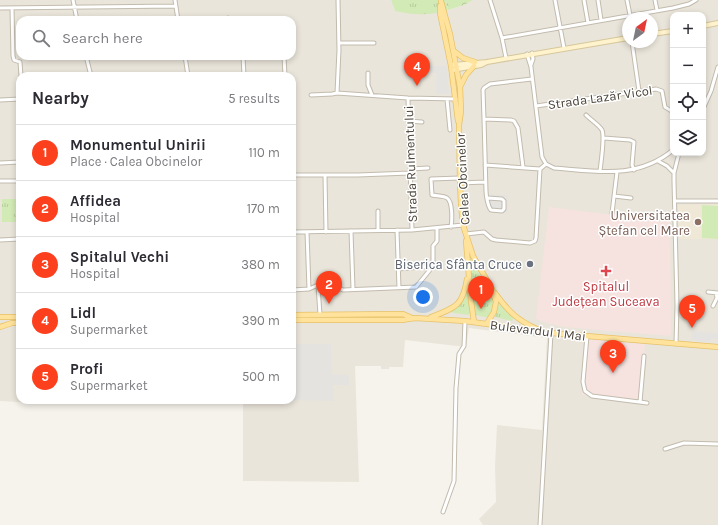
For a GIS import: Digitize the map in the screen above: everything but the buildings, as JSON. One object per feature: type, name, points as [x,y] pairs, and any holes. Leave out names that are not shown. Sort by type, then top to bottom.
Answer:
[{"type":"main road","points":[[441,0],[453,51],[454,68]]},
{"type":"main road","points":[[441,0],[440,12],[454,68]]},
{"type":"main road","points":[[706,26],[718,24]]},
{"type":"main road","points":[[658,33],[670,31]]},
{"type":"main road","points":[[454,68],[474,64],[481,65],[487,62],[506,58],[622,39]]},
{"type":"main road","points":[[453,51],[474,64]]},
{"type":"main road","points":[[460,86],[474,64]]},
{"type":"main road","name":"Calea Obcinelor","points":[[454,68],[460,86],[461,111],[459,125]]},
{"type":"main road","name":"Calea Obcinelor","points":[[454,68],[459,125],[460,181],[463,225],[473,256],[492,289],[496,302],[496,308],[487,323]]},
{"type":"main road","name":"Calea Obcinelor","points":[[465,234],[474,322]]},
{"type":"main road","points":[[430,318],[452,309],[458,304],[464,293],[468,272]]},
{"type":"main road","points":[[492,289],[511,314],[520,321],[543,332]]},
{"type":"main road","points":[[296,315],[403,314],[412,318]]},
{"type":"main road","points":[[0,317],[16,317]]},
{"type":"main road","points":[[296,320],[402,320],[412,318]]},
{"type":"main road","name":"Bulevardul 1 Mai","points":[[412,318],[487,323],[551,333],[718,347]]},
{"type":"main road","points":[[0,327],[16,324]]},
{"type":"street","points":[[73,0],[76,16]]},
{"type":"street","points":[[175,0],[177,16]]},
{"type":"street","points":[[337,93],[339,43],[338,0]]},
{"type":"street","points":[[490,0],[502,38],[506,58]]},
{"type":"street","points":[[555,0],[564,48]]},
{"type":"street","points":[[584,0],[588,23]]},
{"type":"street","points":[[598,0],[601,20]]},
{"type":"street","points":[[627,0],[629,12]]},
{"type":"street","points":[[656,0],[657,10]]},
{"type":"street","points":[[646,12],[687,4],[696,0]]},
{"type":"street","points":[[0,8],[176,6]]},
{"type":"street","points":[[12,8],[13,56],[14,60],[20,62],[21,72]]},
{"type":"street","points":[[502,38],[622,16]]},
{"type":"street","points":[[339,43],[374,43]]},
{"type":"street","points":[[633,48],[638,91]]},
{"type":"street","points":[[529,54],[542,157],[546,164],[554,168],[617,172],[634,170],[658,161],[670,152]]},
{"type":"street","points":[[87,60],[90,72]]},
{"type":"street","points":[[186,60],[187,72]]},
{"type":"street","points":[[243,60],[244,72]]},
{"type":"street","points":[[284,60],[285,72]]},
{"type":"street","points":[[706,102],[718,67]]},
{"type":"street","points":[[368,73],[368,85],[372,95]]},
{"type":"street","points":[[488,198],[502,199],[505,208],[502,211],[491,210],[488,207],[485,182],[483,90],[490,84],[532,79]]},
{"type":"street","name":"Strada Lazăr Vicol","points":[[536,106],[656,89],[662,91],[665,107],[670,110]]},
{"type":"street","points":[[311,95],[337,93],[408,98],[456,99]]},
{"type":"street","name":"Strada Rulmentului","points":[[408,98],[412,230]]},
{"type":"street","points":[[0,100],[16,99]]},
{"type":"street","points":[[447,99],[450,130]]},
{"type":"street","points":[[586,115],[602,130],[604,138],[602,143],[600,171]]},
{"type":"street","points":[[484,119],[511,120],[516,123],[523,167]]},
{"type":"street","points":[[408,121],[422,122]]},
{"type":"street","points":[[604,138],[630,140],[634,142],[632,165],[634,170]]},
{"type":"street","points":[[676,344],[677,305],[674,173],[678,156]]},
{"type":"street","points":[[658,161],[667,166],[674,173]]},
{"type":"street","points":[[0,163],[16,162]]},
{"type":"street","points":[[485,165],[540,169],[546,164]]},
{"type":"street","points":[[410,169],[428,168]]},
{"type":"street","points":[[465,234],[481,232],[496,240],[530,243],[535,241],[540,169]]},
{"type":"street","points":[[612,213],[617,172]]},
{"type":"street","points":[[296,175],[410,173]]},
{"type":"street","points":[[325,175],[326,232]]},
{"type":"street","points":[[451,227],[452,216],[449,200],[447,197],[432,196],[431,179],[485,182]]},
{"type":"street","points":[[0,181],[16,181]]},
{"type":"street","points":[[614,196],[631,198]]},
{"type":"street","points":[[675,201],[718,201]]},
{"type":"street","points":[[378,211],[378,230]]},
{"type":"street","points":[[296,232],[412,230],[463,225]]},
{"type":"street","points":[[296,290],[309,289],[318,285],[334,284],[340,289],[416,287],[433,266],[433,246],[437,241],[437,228]]},
{"type":"street","points":[[397,230],[399,288]]},
{"type":"street","points":[[351,231],[353,289]]},
{"type":"street","points":[[307,232],[309,289]]},
{"type":"street","points":[[0,240],[16,239]]},
{"type":"street","points":[[398,269],[433,266]]},
{"type":"street","points":[[318,285],[320,315]]},
{"type":"street","points":[[708,292],[717,293],[717,298],[713,306]]},
{"type":"street","points":[[443,512],[454,481],[458,354],[464,346],[465,321]]},
{"type":"street","points":[[540,525],[551,333]]},
{"type":"street","points":[[587,336],[583,382],[585,391],[592,396],[647,403]]},
{"type":"street","points":[[640,402],[644,356]]},
{"type":"street","points":[[665,449],[684,443],[718,444]]},
{"type":"shaded area","points":[[0,0],[391,0],[395,11],[448,10],[464,5],[473,0],[718,0],[718,525],[483,525],[479,519],[496,502],[495,466],[497,425],[542,430],[547,338],[469,328],[466,347],[405,340],[403,367],[389,367],[389,369],[381,369],[381,366],[355,366],[359,482],[243,481],[243,404],[296,404],[296,72],[16,72],[16,402],[0,401]]},
{"type":"shaded area","points":[[403,66],[447,66],[449,94],[436,94],[436,73],[403,73]]},
{"type":"shaded area","points":[[488,194],[508,195],[507,213],[487,212]]},
{"type":"shaded area","name":"Universitatea Ștefan cel Mare","points":[[718,204],[718,239],[679,239],[678,205]]},
{"type":"shaded area","name":"Spitalul Județean Suceava","points":[[549,207],[670,222],[671,334],[669,336],[565,327],[536,319]]},
{"type":"shaded area","points":[[692,331],[718,333],[718,340],[711,339],[710,342],[691,340]]},
{"type":"shaded area","points":[[587,339],[645,344],[640,402],[582,395]]},
{"type":"shaded area","points":[[296,344],[331,344],[332,374],[349,375],[349,385],[333,385],[334,401],[296,400]]},
{"type":"green space","points":[[391,0],[446,0],[448,10],[428,14],[395,11]]},
{"type":"green space","points":[[446,0],[473,0],[464,5],[448,10]]},
{"type":"green space","points":[[2,199],[16,199],[16,222],[2,222]]},
{"type":"green space","points":[[702,205],[718,206],[718,239],[702,238]]},
{"type":"green space","points":[[468,253],[494,302],[492,313],[488,317],[476,315],[474,311]]},
{"type":"green space","points":[[468,284],[470,313],[468,315],[449,312],[459,304]]},
{"type":"green space","points":[[499,302],[506,311],[514,317],[512,321],[495,317]]},
{"type":"place","name":"Lidl","points":[[417,86]]},
{"type":"place","name":"Universitatea Ștefan cel Mare","points":[[698,222]]},
{"type":"place","name":"Biserica Sfânta Cruce","points":[[530,264]]},
{"type":"place","name":"Spitalul Județean Suceava","points":[[606,271]]},
{"type":"place","name":"Affidea","points":[[329,304]]},
{"type":"place","name":"Monumentul Unirii","points":[[481,309]]},
{"type":"place","name":"Profi","points":[[692,328]]},
{"type":"place","name":"Spitalul Vechi","points":[[613,373]]}]
